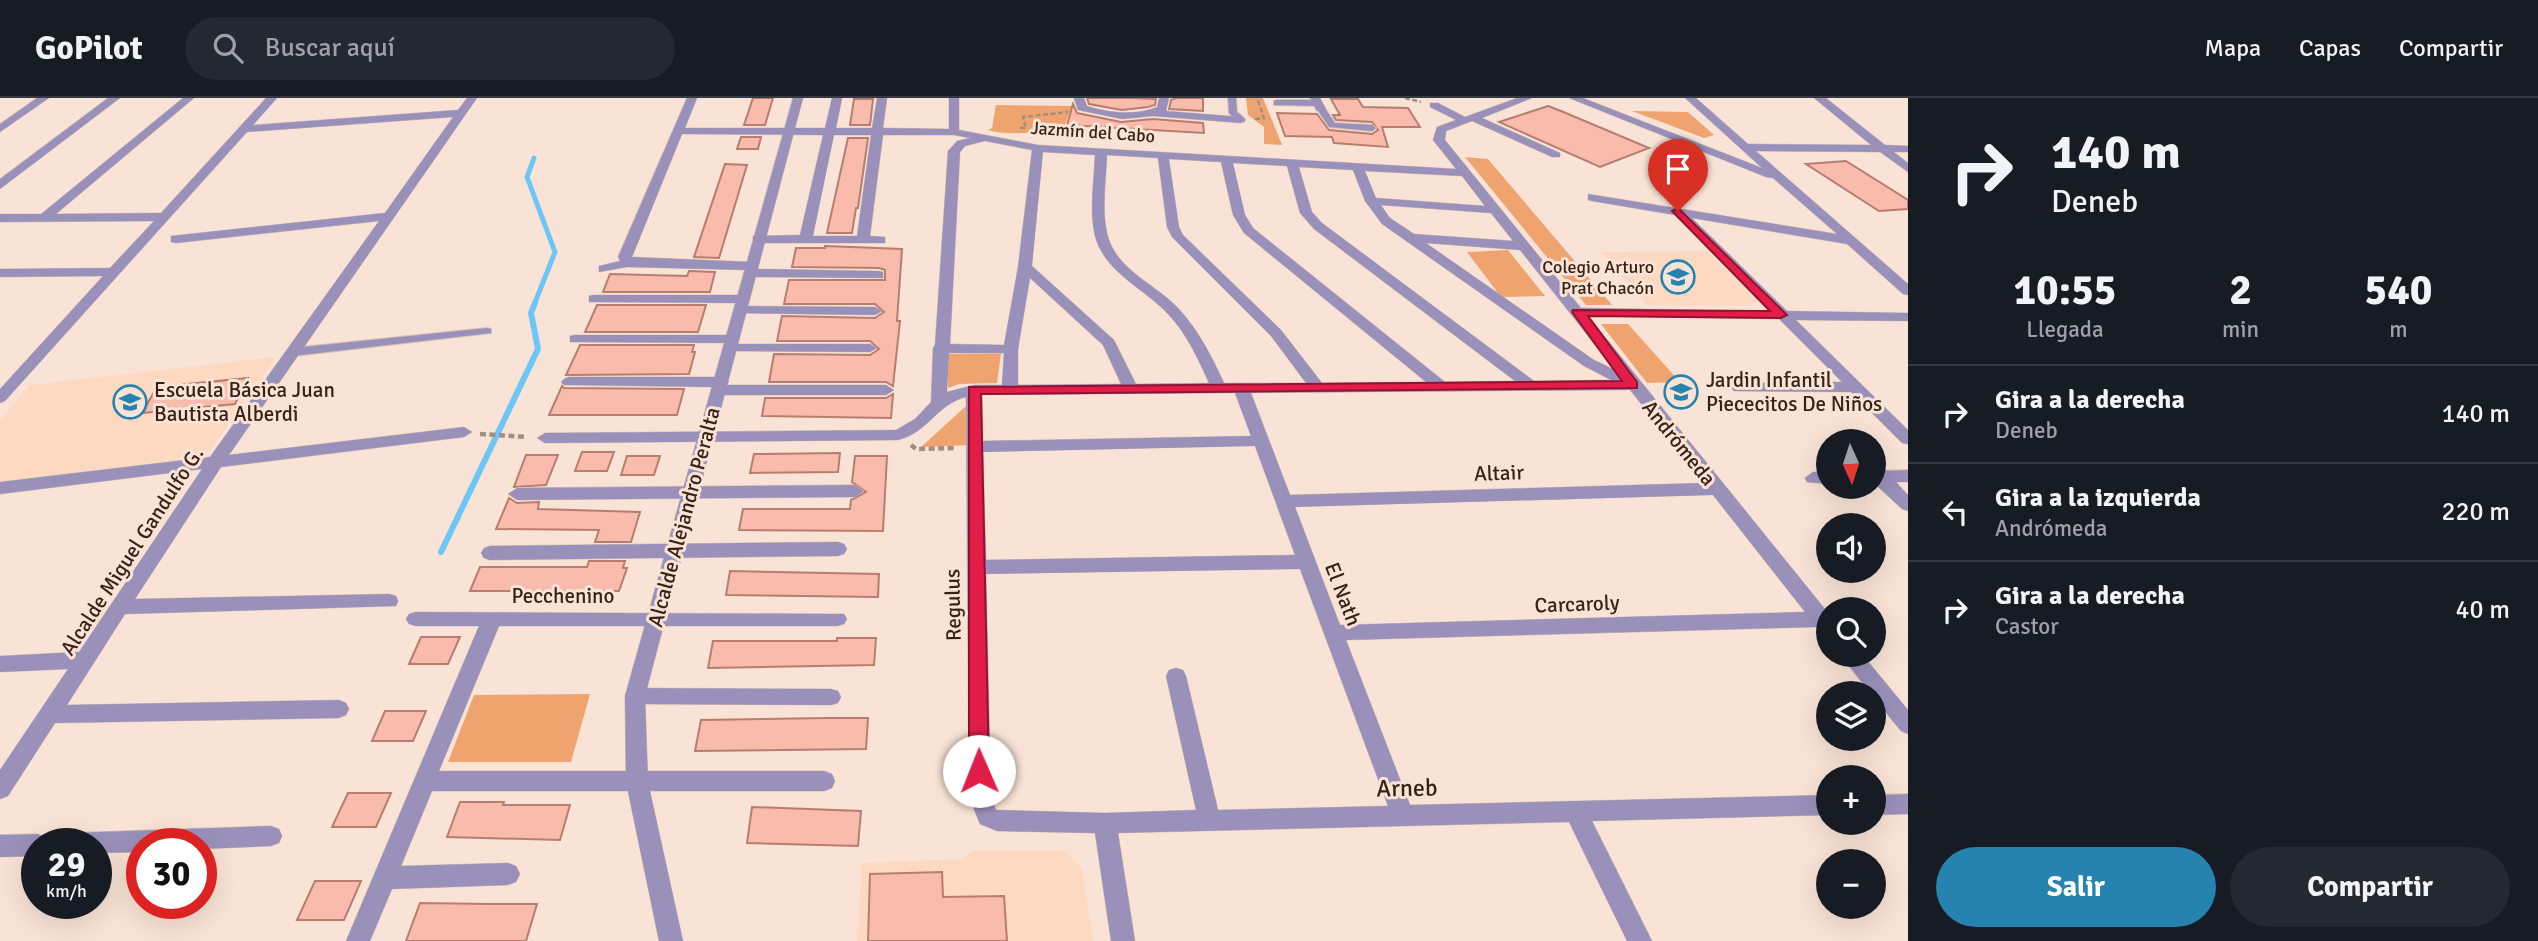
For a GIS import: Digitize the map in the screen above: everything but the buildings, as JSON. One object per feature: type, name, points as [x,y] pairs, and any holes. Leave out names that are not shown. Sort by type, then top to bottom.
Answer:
[{"type":"street","points":[[0,129],[44,98]]},
{"type":"street","points":[[0,185],[115,98]]},
{"type":"street","points":[[45,217],[189,98]]},
{"type":"street","points":[[0,398],[272,98]]},
{"type":"street","name":"Alcalde Miguel Gandulfo G.","points":[[3,781],[216,461],[472,98]]},
{"type":"street","points":[[627,263],[625,257],[692,98]]},
{"type":"street","name":"Alcalde Alejandro Peralta","points":[[671,941],[637,782],[635,696],[798,98]]},
{"type":"street","points":[[806,239],[837,98]]},
{"type":"street","points":[[863,239],[882,98]]},
{"type":"street","points":[[954,98],[954,132]]},
{"type":"street","points":[[1155,113],[1162,109],[1164,98]]},
{"type":"street","name":"Andrómeda","points":[[1527,98],[1468,118],[1441,130],[1438,134],[1465,173],[1578,312],[1632,385],[1816,613]]},
{"type":"street","points":[[1574,98],[1780,180]]},
{"type":"street","points":[[1690,98],[1849,241],[1905,285]]},
{"type":"street","points":[[1819,98],[1908,169]]},
{"type":"street","points":[[1081,103],[1092,112],[1155,113],[1241,120]]},
{"type":"street","points":[[1434,105],[1556,155]]},
{"type":"street","points":[[244,129],[462,113]]},
{"type":"street","name":"Jazmín del Cabo","points":[[678,131],[954,132],[1038,148],[1465,173]]},
{"type":"street","points":[[939,403],[940,348],[954,151],[961,143],[995,138]]},
{"type":"street","points":[[1696,146],[1908,149]]},
{"type":"street","points":[[1010,389],[1011,349],[1025,267],[1038,148]]},
{"type":"street","points":[[1101,151],[1102,237],[1108,251],[1121,268],[1174,311],[1201,346],[1218,387]]},
{"type":"street","points":[[1163,154],[1172,227],[1178,237],[1276,333],[1318,389]]},
{"type":"street","points":[[1226,158],[1240,215],[1248,229],[1442,387]]},
{"type":"street","points":[[1292,163],[1307,214],[1318,226],[1531,386]]},
{"type":"street","points":[[1358,166],[1371,201],[1386,221],[1589,363],[1632,385]]},
{"type":"street","points":[[1592,197],[1849,241]]},
{"type":"street","points":[[1371,201],[1495,210]]},
{"type":"street","points":[[1678,211],[1908,439]]},
{"type":"street","points":[[176,239],[389,216]]},
{"type":"street","points":[[0,218],[163,217]]},
{"type":"street","points":[[1410,238],[1524,246]]},
{"type":"street","points":[[758,239],[880,240]]},
{"type":"street","points":[[604,269],[627,263],[878,275]]},
{"type":"street","points":[[1025,267],[1109,343],[1130,387]]},
{"type":"street","points":[[0,273],[114,272]]},
{"type":"street","points":[[593,299],[876,311]]},
{"type":"street","points":[[1578,312],[1908,317]]},
{"type":"street","points":[[575,339],[870,348]]},
{"type":"street","points":[[940,348],[1011,349]]},
{"type":"street","points":[[569,382],[886,390]]},
{"type":"street","points":[[545,438],[898,435],[917,429],[939,403],[954,394],[974,390],[1632,385]]},
{"type":"street","points":[[1739,388],[1854,387]]},
{"type":"street","name":"Regulus","points":[[974,390],[980,797],[988,817]]},
{"type":"street","name":"El Nath","points":[[1242,390],[1402,814]]},
{"type":"street","points":[[0,488],[464,432]]},
{"type":"street","points":[[975,447],[1263,442]]},
{"type":"street","points":[[1886,477],[1908,476]]},
{"type":"street","points":[[1886,484],[1908,505]]},
{"type":"street","name":"Altair","points":[[1284,501],[1716,489]]},
{"type":"street","points":[[517,494],[855,491]]},
{"type":"street","points":[[490,553],[838,549]]},
{"type":"street","points":[[975,567],[1306,562]]},
{"type":"street","points":[[120,607],[389,601]]},
{"type":"street","name":"Pecchenino","points":[[416,619],[837,619]]},
{"type":"street","points":[[358,941],[492,619]]},
{"type":"street","name":"Carcaroly","points":[[1334,633],[1816,624]]},
{"type":"street","points":[[0,664],[85,660]]},
{"type":"street","points":[[1861,667],[1908,725]]},
{"type":"street","points":[[1176,676],[1209,818]]},
{"type":"street","points":[[635,696],[831,697]]},
{"type":"street","points":[[49,714],[339,709]]},
{"type":"street","points":[[426,781],[824,781]]},
{"type":"street","points":[[1886,804],[1908,804]]},
{"type":"street","name":"Arneb","points":[[988,817],[1011,823],[1105,823],[1209,818],[1816,806]]},
{"type":"street","points":[[1575,811],[1640,941]]},
{"type":"street","points":[[1105,823],[1123,941]]},
{"type":"street","points":[[112,842],[271,836]]},
{"type":"street","points":[[0,846],[21,845]]},
{"type":"street","points":[[385,878],[508,874]]},
{"type":"lane","points":[[1232,98],[1233,113],[1241,120]]},
{"type":"lane","points":[[1277,103],[1318,103],[1332,125],[1372,128]]},
{"type":"lane","points":[[293,352],[487,331]]},
{"type":"path","points":[[995,138],[1006,130],[1026,128],[1024,117],[1055,115],[1081,103]]},
{"type":"path","points":[[464,432],[545,438]]},
{"type":"path","points":[[898,435],[916,449],[975,447]]},
{"type":"shaded area","points":[[1246,98],[1263,98],[1282,145],[1264,144],[1264,127],[1248,115]]},
{"type":"shaded area","points":[[996,105],[1072,106],[1062,132],[1014,133],[988,130],[992,128]]},
{"type":"shaded area","points":[[1632,111],[1688,112],[1714,135],[1704,138]]},
{"type":"shaded area","points":[[1465,157],[1488,159],[1612,305],[1586,305]]},
{"type":"shaded area","points":[[1508,250],[1545,296],[1501,297],[1467,252]]},
{"type":"shaded area","name":"Colegio Arturo Prat Chacón","points":[[1707,251],[1758,302],[1750,306],[1647,305],[1601,252]]},
{"type":"shaded area","points":[[1601,324],[1628,324],[1680,382],[1647,383]]},
{"type":"shaded area","points":[[1001,353],[997,383],[959,384],[948,388],[947,354]]},
{"type":"shaded area","name":"Escuela Básica Juan Bautista Alberdi","points":[[276,357],[211,449],[194,458],[0,482],[0,420],[30,385]]},
{"type":"shaded area","points":[[966,406],[970,445],[921,447]]},
{"type":"shaded area","points":[[590,694],[571,762],[448,762],[474,695]]},
{"type":"shaded area","points":[[1064,850],[1082,869],[1093,941],[857,941],[862,863],[964,859],[971,851]]},
{"type":"waterway","points":[[534,158],[527,177],[555,252],[534,305]]},
{"type":"waterway","points":[[441,552],[538,349],[531,313],[535,303]]},
{"type":"place","name":"Colegio Arturo Prat Chacón","points":[[1678,277]]},
{"type":"place","name":"Jardin Infantil Piececitos De Niños","points":[[1681,392]]},
{"type":"place","name":"Escuela Básica Juan Bautista Alberdi","points":[[130,402]]},
{"type":"route","points":[[979,771],[974,390],[1632,385],[1578,312],[1781,315],[1678,211]]}]
